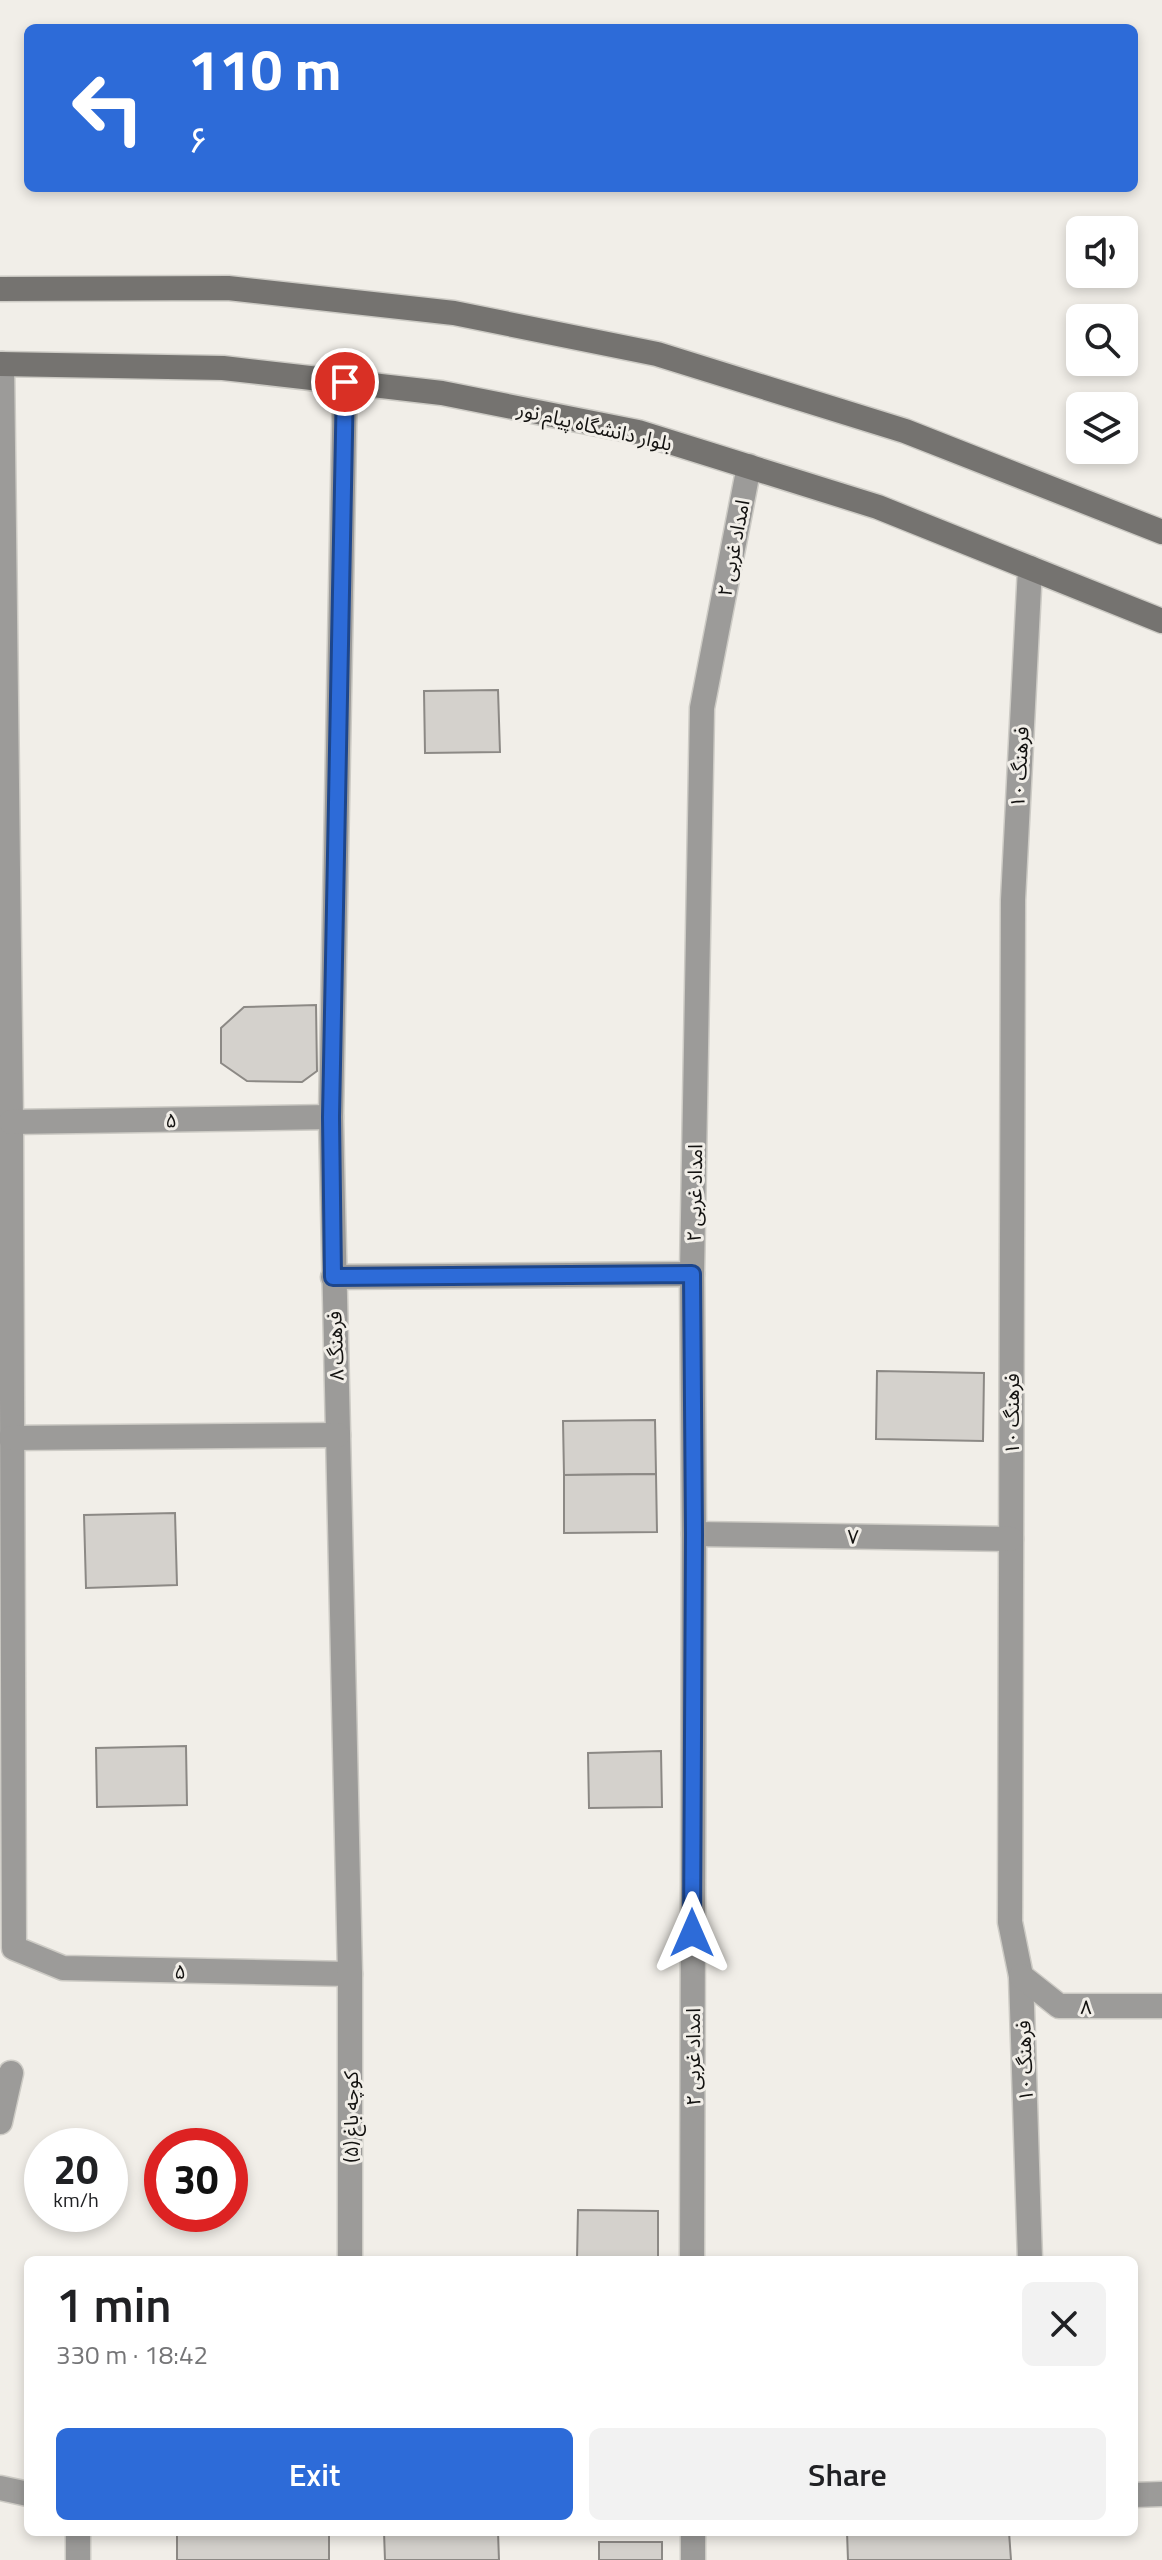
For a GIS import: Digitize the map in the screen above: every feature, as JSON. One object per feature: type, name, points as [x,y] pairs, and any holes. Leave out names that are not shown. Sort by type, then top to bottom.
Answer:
[{"type":"street","points":[[0,289],[228,288],[454,313],[657,354],[905,431],[1162,532]]},
{"type":"street","points":[[1,364],[11,1122],[6,1302],[11,1438],[338,1435]]},
{"type":"street","name":"بلوار دانشگاه پیام نور","points":[[1,364],[223,368],[442,393],[638,432],[878,507],[1162,621]]},
{"type":"street","name":"فرهنگ ۸","points":[[345,382],[331,1117],[350,1974]]},
{"type":"street","name":"امداد غربی ۲","points":[[692,2256],[692,1274],[702,708],[749,466]]},
{"type":"street","name":"فرهنگ ۱۰","points":[[1030,568],[1013,900],[1010,1922],[1021,1976],[1030,2256]]},
{"type":"street","name":"۵","points":[[11,1122],[331,1117]]},
{"type":"street","points":[[333,1277],[692,1274]]},
{"type":"street","name":"۵","points":[[11,1438],[14,1948],[63,1968],[350,1974]]},
{"type":"street","name":"۷","points":[[694,1534],[1011,1539]]},
{"type":"street","name":"کوچه باغ (۵)","points":[[350,1974],[350,2256]]},
{"type":"street","name":"۸","points":[[1021,1976],[1059,2006],[1162,2006]]},
{"type":"street","points":[[0,2122],[11,2073]]},
{"type":"street","points":[[0,2488],[24,2493]]},
{"type":"street","points":[[1138,2495],[1162,2494]]},
{"type":"street","points":[[78,2536],[78,2560]]},
{"type":"street","points":[[693,2536],[693,2560]]},
{"type":"building","points":[[498,690],[500,752],[425,753],[424,691]]},
{"type":"building","points":[[316,1005],[317,1071],[302,1082],[247,1081],[221,1063],[221,1028],[244,1007]]},
{"type":"building","points":[[877,1371],[984,1373],[983,1441],[876,1439]]},
{"type":"building","points":[[655,1420],[656,1474],[564,1475],[563,1421]]},
{"type":"building","points":[[656,1474],[657,1532],[564,1533],[564,1475]]},
{"type":"building","points":[[175,1513],[177,1585],[86,1588],[84,1515]]},
{"type":"building","points":[[186,1746],[187,1805],[97,1807],[96,1748]]},
{"type":"building","points":[[661,1751],[662,1807],[589,1808],[588,1753]]},
{"type":"building","points":[[578,2210],[658,2211],[658,2256],[577,2256]]},
{"type":"building","points":[[177,2536],[329,2536],[329,2560],[177,2560]]},
{"type":"building","points":[[384,2536],[498,2536],[499,2560],[385,2560]]},
{"type":"building","points":[[847,2536],[1009,2536],[1011,2560],[848,2560]]},
{"type":"building","points":[[599,2542],[662,2542],[662,2560],[599,2560]]},
{"type":"route","points":[[345,382],[331,1117],[333,1277],[692,1274],[692,1933]]}]
